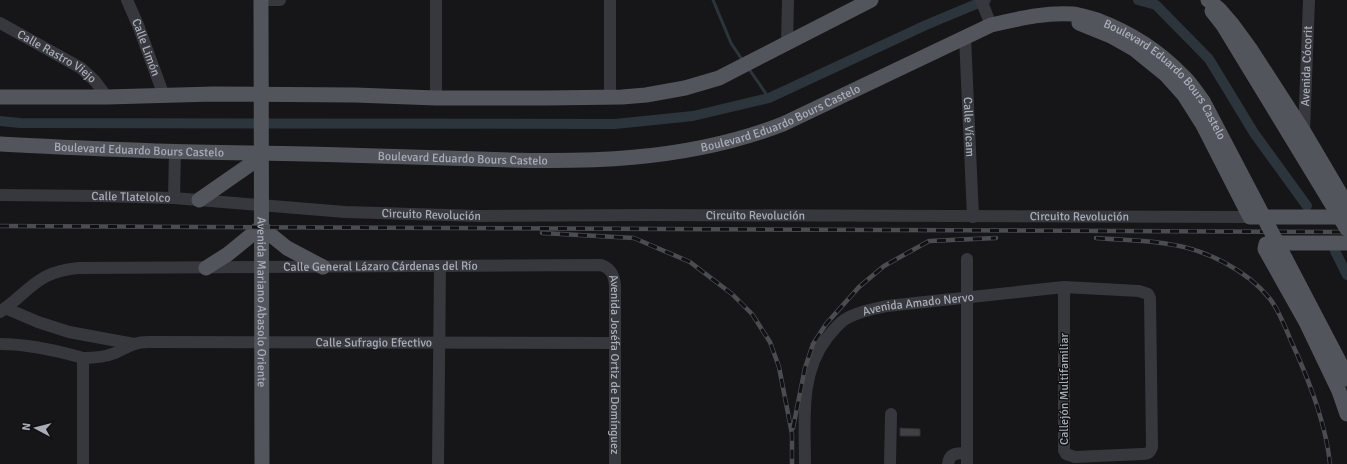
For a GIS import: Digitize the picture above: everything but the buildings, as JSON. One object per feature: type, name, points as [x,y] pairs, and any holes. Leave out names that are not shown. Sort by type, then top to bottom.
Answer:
[{"type":"main road","name":"Avenida Mariano Abasolo Oriente","points":[[262,0],[262,464]]},
{"type":"main road","points":[[0,97],[107,97],[213,94],[261,98],[610,97],[660,93],[719,78],[871,0]]},
{"type":"main road","points":[[1200,0],[1223,14],[1246,43],[1304,132],[1347,205]]},
{"type":"main road","points":[[1210,6],[1347,229]]},
{"type":"main road","points":[[1051,14],[1074,21],[1111,36],[1134,49],[1166,75],[1184,95],[1203,125],[1250,217],[1347,216]]},
{"type":"main road","name":"Boulevard Eduardo Bours Castelo","points":[[0,144],[175,151],[261,150],[537,161],[616,159],[672,153],[728,143],[784,124],[966,37],[990,22],[1051,14],[1074,14],[1097,20],[1125,32],[1162,57],[1182,75],[1203,101],[1347,379]]},
{"type":"main road","points":[[199,200],[231,179],[261,150]]},
{"type":"main road","points":[[206,268],[228,254],[262,227],[287,248],[323,267]]},
{"type":"main road","points":[[1347,243],[1269,243],[1266,244],[1265,249],[1306,322],[1339,391],[1347,414]]},
{"type":"street","name":"Calle Limón","points":[[126,0],[136,18],[164,96]]},
{"type":"street","points":[[262,0],[280,0]]},
{"type":"street","points":[[436,0],[436,98]]},
{"type":"street","points":[[610,0],[610,97]]},
{"type":"street","points":[[787,44],[788,0]]},
{"type":"street","points":[[981,0],[990,22]]},
{"type":"street","name":"Avenida Cócorit","points":[[1304,132],[1309,0]]},
{"type":"street","name":"Calle Rastro Viejo","points":[[0,23],[81,68],[96,81],[107,97]]},
{"type":"street","name":"Calle Vícam","points":[[966,37],[972,217]]},
{"type":"street","points":[[174,198],[175,151]]},
{"type":"street","name":"Calle Tlatelolco","points":[[0,195],[174,198],[261,206]]},
{"type":"street","name":"Circuito Revolución","points":[[261,206],[345,212],[472,216],[651,215],[1250,217]]},
{"type":"street","points":[[948,464],[948,459],[955,453],[967,458],[966,259]]},
{"type":"street","name":"Calle General Lázaro Cárdenas del Río","points":[[2,310],[38,280],[51,273],[65,269],[99,267],[206,268],[595,264],[607,266]]},
{"type":"street","points":[[438,464],[440,266]]},
{"type":"street","name":"Avenida Joséfa Ortiz de Domínguez","points":[[607,266],[614,277],[615,464]]},
{"type":"street","name":"Avenida Amado Nervo","points":[[805,464],[805,395],[807,382],[817,353],[833,331],[843,321],[857,314],[887,306],[1064,288],[1139,291],[1148,294],[1151,304],[1152,447],[1144,457]]},
{"type":"street","name":"Callejón Multifamiliar","points":[[1064,288],[1064,450],[1066,454],[1075,457],[1144,457]]},
{"type":"street","name":"Calle Sufragio Efectivo","points":[[2,310],[69,332],[134,344]]},
{"type":"street","name":"Calle Sufragio Efectivo","points":[[0,344],[41,347],[83,358],[108,356],[134,344],[148,342],[262,341],[615,343]]},
{"type":"street","points":[[83,358],[83,464]]},
{"type":"street","points":[[890,464],[891,414]]},
{"type":"waterway","points":[[713,0],[731,43],[743,61]]},
{"type":"waterway","points":[[0,121],[20,123],[615,124],[693,116],[769,98],[926,25],[986,0]]},
{"type":"waterway","points":[[1138,0],[1156,5],[1209,59],[1254,133],[1307,206]]},
{"type":"waterway","points":[[749,69],[769,98]]},
{"type":"waterway","points":[[1335,251],[1347,275]]},
{"type":"railway","points":[[0,226],[1347,232]]},
{"type":"railway","points":[[542,233],[634,238],[690,262],[732,294],[752,314],[770,342],[779,367],[792,434],[792,464]]},
{"type":"railway","points":[[793,428],[805,368],[813,344],[826,324],[859,287],[884,266],[929,241],[996,238]]},
{"type":"railway","points":[[1096,238],[1159,243],[1196,251],[1224,262],[1250,279],[1261,289],[1278,311],[1308,381],[1322,422],[1330,464]]}]
